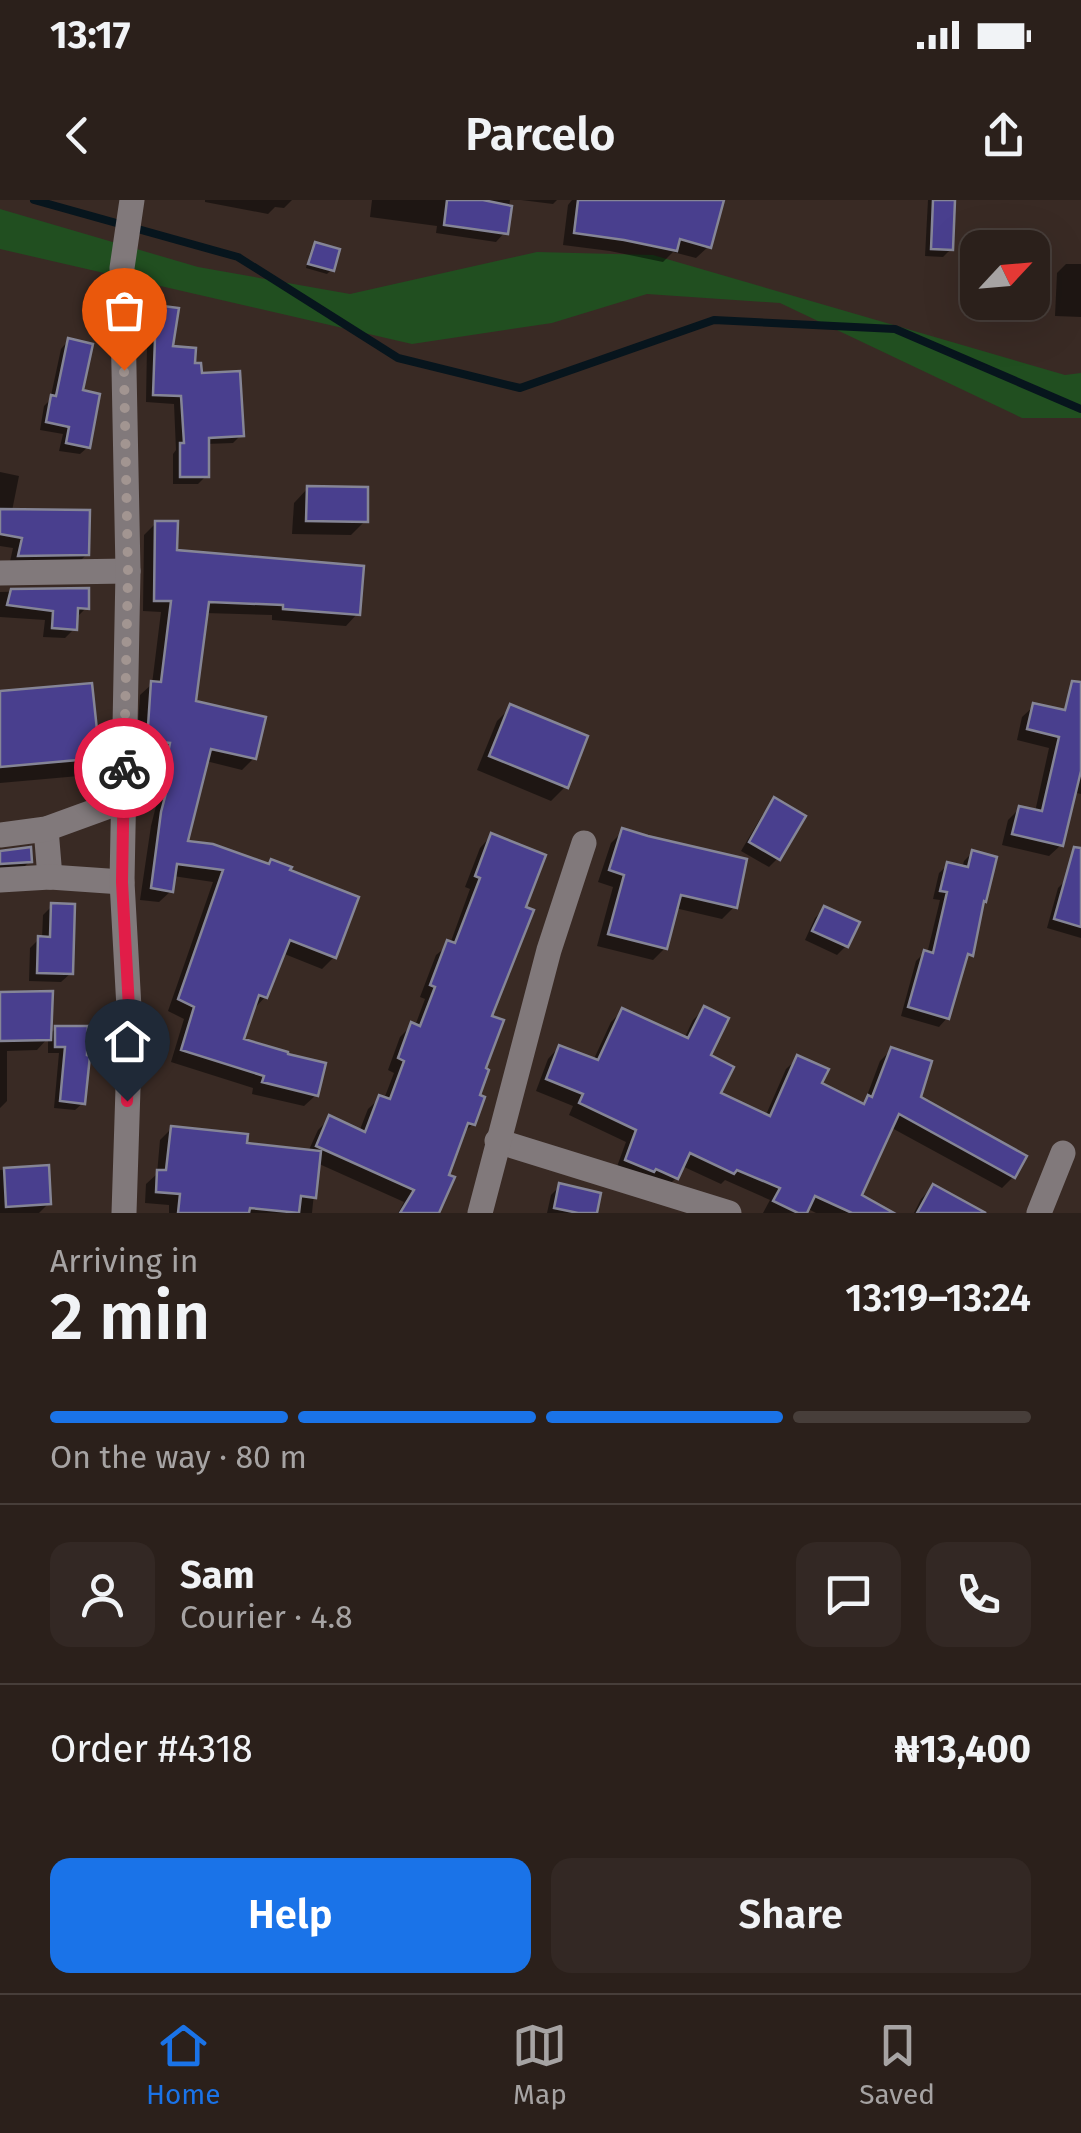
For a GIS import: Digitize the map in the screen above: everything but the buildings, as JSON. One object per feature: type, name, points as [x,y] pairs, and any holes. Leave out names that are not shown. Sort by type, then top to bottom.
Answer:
[{"type":"street","points":[[124,1213],[130,1026],[122,882],[128,571],[122,268],[132,200]]},
{"type":"street","points":[[0,572],[128,571]]},
{"type":"street","points":[[0,835],[46,829],[123,801]]},
{"type":"street","points":[[46,829],[50,877]]},
{"type":"street","points":[[480,1213],[549,950],[584,843]]},
{"type":"street","points":[[0,880],[50,877],[122,882]]},
{"type":"street","points":[[497,1140],[729,1213]]},
{"type":"street","points":[[1039,1213],[1062,1153]]},
{"type":"green space","points":[[0,209],[198,267],[350,294],[537,252],[653,255],[1065,375],[1081,373],[1081,418],[1022,418],[780,303],[647,294],[552,323],[412,344],[0,249]]},
{"type":"waterway","points":[[34,200],[238,257],[398,358],[520,388],[714,320],[895,329],[1081,409]]},
{"type":"way so far","points":[[124,370],[128,571],[124,768]]},
{"type":"route","points":[[124,768],[122,882],[130,1026],[127,1101]]}]
